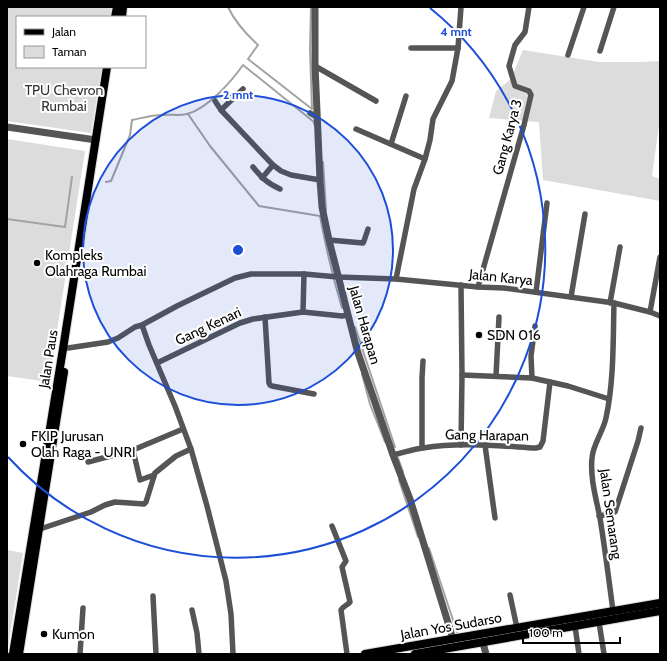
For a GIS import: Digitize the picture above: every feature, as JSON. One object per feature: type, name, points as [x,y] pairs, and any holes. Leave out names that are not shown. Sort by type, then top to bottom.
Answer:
[{"type":"main road","name":"Jalan Paus","points":[[19,654],[68,348],[107,68]]},
{"type":"main road","name":"Jalan Paus","points":[[13,654],[98,140],[113,68]]},
{"type":"main road","name":"Jalan Yos Sudarso","points":[[365,654],[660,603]]},
{"type":"main road","name":"Jalan Yos Sudarso","points":[[417,654],[660,611]]},
{"type":"main road","points":[[536,624],[537,633]]},
{"type":"street","name":"Jalan Harapan","points":[[315,7],[313,115],[322,207],[345,316],[410,499],[453,639]]},
{"type":"street","points":[[396,279],[414,189],[425,159],[434,119],[451,85],[458,48],[461,7]]},
{"type":"street","name":"Gang Karya 3","points":[[478,287],[524,125],[531,95],[529,91],[515,86],[509,68],[515,45],[525,32],[529,7]]},
{"type":"street","points":[[568,55],[584,7]]},
{"type":"street","points":[[600,51],[614,7]]},
{"type":"street","points":[[411,48],[458,48]]},
{"type":"street","points":[[315,66],[376,101]]},
{"type":"street","points":[[221,110],[243,88]]},
{"type":"street","points":[[391,144],[406,96]]},
{"type":"street","points":[[215,101],[221,110],[273,166],[291,175],[320,180]]},
{"type":"street","points":[[7,127],[98,140]]},
{"type":"street","points":[[356,129],[425,159]]},
{"type":"street","points":[[262,178],[273,166]]},
{"type":"street","points":[[253,167],[262,178],[280,189]]},
{"type":"street","points":[[536,292],[547,203]]},
{"type":"street","points":[[571,297],[586,214]]},
{"type":"street","points":[[329,240],[363,243],[368,228]]},
{"type":"street","name":"Jalan Semarang","points":[[613,611],[594,488],[592,456],[605,424],[609,399],[612,367],[612,303],[620,247]]},
{"type":"street","points":[[650,312],[660,257]]},
{"type":"street","name":"Jalan Karya","points":[[68,348],[108,342],[118,338],[135,327],[142,325],[235,278],[251,274],[304,274],[337,277],[396,279],[504,288],[612,303],[650,312],[660,316]]},
{"type":"street","points":[[303,312],[304,274]]},
{"type":"street","points":[[461,285],[461,444]]},
{"type":"street","name":"Gang Kenari","points":[[157,363],[253,318],[303,312],[345,316]]},
{"type":"street","points":[[265,317],[269,383],[272,386],[314,394]]},
{"type":"street","points":[[496,376],[499,317]]},
{"type":"street","points":[[142,325],[191,449],[207,506],[226,581],[231,614],[233,654]]},
{"type":"street","points":[[532,378],[531,356],[535,326]]},
{"type":"street","points":[[422,448],[423,361]]},
{"type":"street","points":[[462,375],[532,378],[568,386],[609,399]]},
{"type":"street","name":"Gang Harapan","points":[[394,454],[422,448],[461,444],[540,447],[543,441],[550,382]]},
{"type":"street","points":[[599,516],[615,512],[641,428]]},
{"type":"street","points":[[88,462],[133,450],[183,429]]},
{"type":"street","points":[[485,445],[495,518]]},
{"type":"street","points":[[133,450],[140,480],[154,475],[176,456],[191,449]]},
{"type":"street","points":[[40,529],[92,512],[105,505],[115,502],[144,504],[146,502],[154,475]]},
{"type":"street","points":[[332,526],[346,561],[342,567],[350,602],[341,610],[347,654]]},
{"type":"street","points":[[510,595],[517,628]]},
{"type":"street","points":[[153,596],[156,654]]},
{"type":"street","points":[[80,654],[82,608]]},
{"type":"street","points":[[192,610],[198,633],[199,654]]},
{"type":"street","points":[[599,622],[604,654]]},
{"type":"street","points":[[574,626],[579,654]]},
{"type":"street","points":[[483,642],[486,654]]},
{"type":"green space","name":"TPU Chevron Rumbai","points":[[7,7],[112,7],[111,16],[16,16],[16,68],[102,68],[91,133],[7,121]]},
{"type":"green space","points":[[523,50],[599,62],[660,61],[660,118],[652,176],[660,179],[660,201],[543,180],[539,122],[489,118],[496,91],[511,79]]},
{"type":"green space","name":"Kompleks Olahraga Rumbai","points":[[7,139],[85,151],[49,382],[7,376]]},
{"type":"green space","points":[[7,550],[23,553],[7,654]]},
{"type":"waterway","points":[[228,7],[241,28],[258,45],[248,59],[312,109]]},
{"type":"waterway","points":[[311,7],[310,50],[312,109]]},
{"type":"waterway","points":[[106,182],[111,181],[130,135],[132,120],[154,116],[184,115],[195,111],[218,94],[243,65],[314,122],[314,124]]},
{"type":"waterway","points":[[188,114],[210,146],[259,206],[320,216]]},
{"type":"waterway","points":[[323,162],[326,210]]},
{"type":"waterway","points":[[7,219],[65,227],[72,177]]},
{"type":"waterway","points":[[320,216],[330,263],[342,308]]},
{"type":"waterway","points":[[355,327],[395,447]]},
{"type":"waterway","points":[[362,374],[370,404],[385,442]]},
{"type":"waterway","points":[[398,458],[403,472]]},
{"type":"waterway","points":[[399,480],[418,537]]},
{"type":"waterway","points":[[429,548],[457,632]]},
{"type":"place","name":"Kompleks Olahraga Rumbai","points":[[37,263]]},
{"type":"place","name":"SDN 016","points":[[479,335]]},
{"type":"place","name":"FKIP Jurusan Olah Raga - UNRI","points":[[23,444]]},
{"type":"place","name":"Kumon","points":[[44,634]]}]
